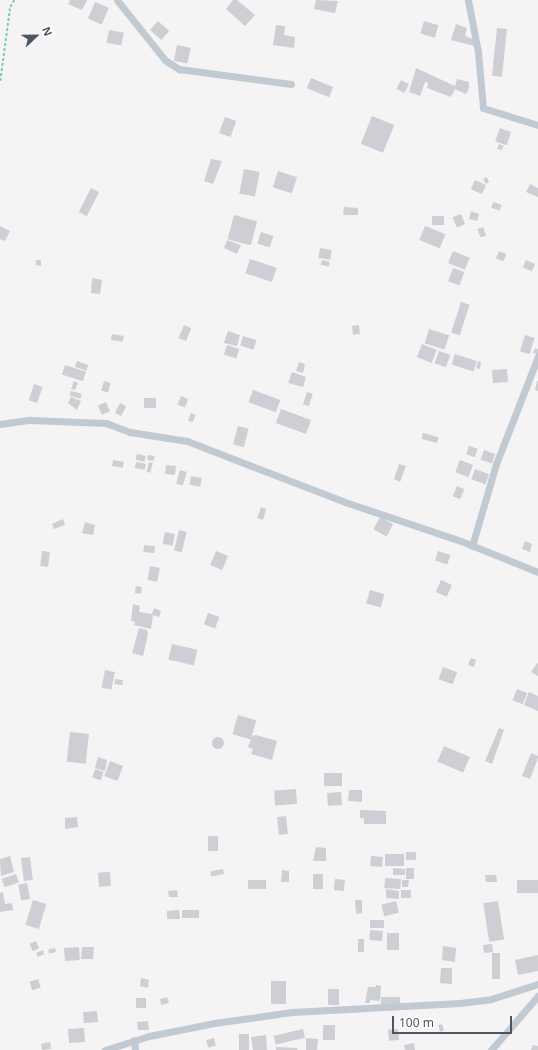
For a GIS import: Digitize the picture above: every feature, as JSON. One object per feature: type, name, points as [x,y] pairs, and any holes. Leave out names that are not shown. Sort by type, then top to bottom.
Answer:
[{"type":"street","points":[[117,0],[165,60],[179,68],[291,84]]},
{"type":"street","points":[[468,0],[478,52],[483,108],[538,125]]},
{"type":"street","points":[[472,546],[496,464],[538,356]]},
{"type":"street","points":[[0,424],[30,420],[106,423],[130,432],[187,441],[345,502],[472,546],[538,572]]},
{"type":"street","points":[[105,1050],[134,1040],[214,1023],[292,1012],[460,1003],[491,999],[538,984]]},
{"type":"street","points":[[491,1050],[538,996]]},
{"type":"street","points":[[134,1040],[135,1050]]},
{"type":"path","points":[[0,81],[10,7],[14,0]]},
{"type":"building","points":[[70,0],[87,0],[82,10],[68,4]]},
{"type":"building","points":[[233,0],[237,0],[255,15],[245,26],[226,9]]},
{"type":"building","points":[[316,0],[338,1],[335,13],[314,9]]},
{"type":"building","points":[[95,2],[109,8],[102,24],[88,19]]},
{"type":"building","points":[[158,21],[169,31],[161,40],[150,30]]},
{"type":"building","points":[[424,21],[438,25],[435,38],[420,33]]},
{"type":"building","points":[[456,24],[467,28],[465,36],[473,39],[474,46],[451,40]]},
{"type":"building","points":[[276,25],[285,26],[284,35],[295,37],[294,48],[273,45]]},
{"type":"building","points":[[497,28],[507,29],[502,77],[492,76]]},
{"type":"building","points":[[109,30],[124,33],[121,46],[107,43]]},
{"type":"building","points":[[177,45],[191,48],[187,64],[174,61]]},
{"type":"building","points":[[416,68],[455,86],[457,79],[469,82],[469,88],[466,94],[455,89],[451,97],[427,88],[428,83],[425,82],[420,96],[409,92]]},
{"type":"building","points":[[311,78],[333,87],[329,97],[307,88]]},
{"type":"building","points":[[401,80],[409,84],[404,93],[396,89]]},
{"type":"building","points":[[372,116],[394,125],[383,153],[361,144]]},
{"type":"building","points":[[225,117],[236,121],[230,137],[219,133]]},
{"type":"building","points":[[500,128],[511,132],[506,145],[495,141]]},
{"type":"building","points":[[499,144],[504,146],[502,151],[497,149]]},
{"type":"building","points":[[211,159],[222,161],[213,184],[204,181]]},
{"type":"building","points":[[244,169],[260,172],[255,197],[239,194]]},
{"type":"building","points":[[278,171],[297,177],[292,193],[273,187]]},
{"type":"building","points":[[487,177],[489,182],[486,184],[483,179]]},
{"type":"building","points":[[475,180],[486,185],[482,194],[471,189]]},
{"type":"building","points":[[530,184],[538,188],[538,197],[526,192]]},
{"type":"building","points":[[91,188],[99,192],[87,216],[79,212]]},
{"type":"building","points":[[493,202],[502,205],[500,210],[491,208]]},
{"type":"building","points":[[344,207],[358,208],[358,215],[343,215]]},
{"type":"building","points":[[471,211],[479,214],[477,221],[469,219]]},
{"type":"building","points":[[461,214],[465,224],[457,228],[453,217]]},
{"type":"building","points":[[234,215],[257,221],[251,245],[228,239]]},
{"type":"building","points":[[432,216],[444,216],[444,225],[432,225]]},
{"type":"building","points":[[0,226],[10,231],[5,241],[0,239]]},
{"type":"building","points":[[425,226],[445,234],[440,248],[419,240]]},
{"type":"building","points":[[483,227],[486,235],[481,238],[477,229]]},
{"type":"building","points":[[261,232],[273,236],[270,247],[257,243]]},
{"type":"building","points":[[227,240],[241,245],[237,254],[224,248]]},
{"type":"building","points":[[320,248],[332,250],[330,260],[318,258]]},
{"type":"building","points":[[453,251],[470,258],[465,270],[448,263]]},
{"type":"building","points":[[499,251],[506,254],[503,261],[496,258]]},
{"type":"building","points":[[250,259],[277,268],[272,282],[245,273]]},
{"type":"building","points":[[36,260],[41,260],[41,266],[36,265]]},
{"type":"building","points":[[322,260],[330,262],[329,267],[321,265]]},
{"type":"building","points":[[526,260],[535,264],[532,271],[523,267]]},
{"type":"building","points":[[453,268],[464,272],[459,285],[448,281]]},
{"type":"building","points":[[92,278],[102,280],[100,294],[91,293]]},
{"type":"building","points":[[461,302],[470,305],[460,335],[451,332]]},
{"type":"building","points":[[184,325],[191,328],[186,341],[179,338]]},
{"type":"building","points":[[359,325],[360,334],[353,335],[352,326]]},
{"type":"building","points":[[429,329],[449,335],[445,349],[425,343]]},
{"type":"building","points":[[228,331],[240,335],[237,346],[224,343]]},
{"type":"building","points":[[112,334],[124,336],[123,342],[111,340]]},
{"type":"building","points":[[525,335],[535,338],[530,354],[520,351]]},
{"type":"building","points":[[243,336],[256,340],[253,350],[240,346]]},
{"type":"building","points":[[422,344],[437,350],[432,363],[417,357]]},
{"type":"building","points":[[227,345],[239,349],[236,359],[224,355]]},
{"type":"building","points":[[535,348],[538,349],[538,355],[533,353]]},
{"type":"building","points":[[439,351],[450,355],[446,367],[435,363]]},
{"type":"building","points":[[455,354],[477,361],[473,372],[452,364]]},
{"type":"building","points":[[77,361],[88,365],[86,371],[75,367]]},
{"type":"building","points":[[478,361],[481,362],[480,369],[476,368]]},
{"type":"building","points":[[299,362],[305,364],[303,373],[296,371]]},
{"type":"building","points":[[65,365],[86,372],[83,381],[62,375]]},
{"type":"building","points":[[507,369],[508,382],[493,383],[492,370]]},
{"type":"building","points":[[292,372],[306,377],[303,387],[288,383]]},
{"type":"building","points":[[74,381],[78,383],[75,390],[71,389]]},
{"type":"building","points":[[104,381],[111,383],[108,393],[101,391]]},
{"type":"building","points":[[538,381],[538,391],[535,390]]},
{"type":"building","points":[[34,384],[43,387],[37,403],[29,400]]},
{"type":"building","points":[[253,390],[280,400],[276,412],[249,402]]},
{"type":"building","points":[[71,391],[82,394],[80,399],[70,396]]},
{"type":"building","points":[[307,392],[313,394],[309,406],[303,404]]},
{"type":"building","points":[[181,396],[188,399],[185,407],[177,404]]},
{"type":"building","points":[[71,397],[81,401],[77,410],[68,403]]},
{"type":"building","points":[[144,398],[156,398],[156,408],[144,408]]},
{"type":"building","points":[[106,402],[110,411],[102,415],[98,406]]},
{"type":"building","points":[[120,403],[126,406],[121,416],[115,413]]},
{"type":"building","points":[[281,409],[311,420],[306,434],[276,423]]},
{"type":"building","points":[[191,413],[196,415],[193,422],[188,420]]},
{"type":"building","points":[[238,426],[249,429],[244,447],[233,444]]},
{"type":"building","points":[[423,433],[438,437],[437,443],[421,439]]},
{"type":"building","points":[[469,446],[478,449],[475,457],[466,455]]},
{"type":"building","points":[[484,450],[495,454],[492,464],[481,459]]},
{"type":"building","points":[[137,454],[146,456],[144,462],[136,460]]},
{"type":"building","points":[[148,455],[155,456],[153,461],[147,460]]},
{"type":"building","points":[[113,460],[124,462],[123,468],[112,466]]},
{"type":"building","points":[[460,460],[473,465],[468,477],[455,472]]},
{"type":"building","points":[[136,462],[146,464],[145,470],[135,468]]},
{"type":"building","points":[[149,462],[153,463],[150,473],[147,472]]},
{"type":"building","points":[[399,464],[406,466],[400,482],[394,479]]},
{"type":"building","points":[[166,465],[176,466],[175,475],[165,474]]},
{"type":"building","points":[[475,469],[489,474],[485,484],[471,479]]},
{"type":"building","points":[[180,470],[187,472],[183,485],[176,483]]},
{"type":"building","points":[[191,476],[202,478],[200,487],[189,485]]},
{"type":"building","points":[[457,486],[464,489],[460,499],[453,496]]},
{"type":"building","points":[[261,507],[266,509],[263,520],[257,518]]},
{"type":"building","points":[[380,517],[393,524],[387,536],[373,529]]},
{"type":"building","points":[[63,519],[65,525],[54,529],[52,524]]},
{"type":"building","points":[[85,522],[95,525],[93,535],[82,533]]},
{"type":"building","points":[[179,530],[187,532],[182,552],[174,550]]},
{"type":"building","points":[[165,532],[175,534],[173,546],[163,544]]},
{"type":"building","points":[[525,541],[532,544],[530,552],[522,549]]},
{"type":"building","points":[[144,545],[155,546],[154,553],[143,552]]},
{"type":"building","points":[[42,551],[50,552],[48,567],[40,566]]},
{"type":"building","points":[[216,551],[228,556],[222,570],[210,565]]},
{"type":"building","points":[[438,551],[450,555],[447,565],[435,561]]},
{"type":"building","points":[[150,566],[160,568],[157,582],[147,580]]},
{"type":"building","points":[[441,580],[452,585],[447,597],[436,592]]},
{"type":"building","points":[[136,586],[142,587],[141,594],[135,593]]},
{"type":"building","points":[[370,590],[384,594],[381,608],[366,603]]},
{"type":"building","points":[[133,604],[140,606],[139,612],[152,614],[154,608],[161,611],[159,617],[153,615],[151,629],[134,625],[135,622],[131,621]]},
{"type":"building","points":[[208,613],[219,617],[215,628],[204,624]]},
{"type":"building","points":[[139,628],[147,630],[148,634],[143,656],[132,653]]},
{"type":"building","points":[[172,644],[197,650],[194,665],[168,660]]},
{"type":"building","points":[[471,658],[476,660],[474,667],[468,665]]},
{"type":"building","points":[[537,663],[538,664],[538,676],[531,672]]},
{"type":"building","points":[[443,667],[457,672],[453,684],[439,679]]},
{"type":"building","points":[[105,670],[115,672],[111,690],[102,688]]},
{"type":"building","points":[[115,679],[123,680],[122,685],[114,684]]},
{"type":"building","points":[[517,689],[527,693],[523,704],[513,700]]},
{"type":"building","points":[[529,692],[538,696],[538,711],[524,705]]},
{"type":"building","points":[[238,715],[256,720],[251,739],[232,734]]},
{"type":"building","points":[[499,728],[504,730],[492,764],[485,761]]},
{"type":"building","points":[[70,732],[89,734],[86,764],[67,762]]},
{"type":"building","points":[[256,735],[277,741],[272,760],[251,754],[253,749],[248,747],[252,736]]},
{"type":"building","points":[[218,737],[222,739],[224,743],[222,747],[218,749],[214,747],[212,743],[214,739]]},
{"type":"building","points":[[444,746],[470,757],[463,773],[437,762]]},
{"type":"building","points":[[531,753],[538,756],[538,758],[530,779],[522,776]]},
{"type":"building","points":[[98,757],[107,760],[105,771],[95,768]]},
{"type":"building","points":[[110,761],[123,766],[117,781],[104,776]]},
{"type":"building","points":[[95,769],[104,772],[101,780],[92,778]]},
{"type":"building","points":[[324,773],[342,773],[342,786],[324,786]]},
{"type":"building","points":[[296,789],[297,804],[275,805],[274,791]]},
{"type":"building","points":[[349,790],[362,790],[362,802],[348,801]]},
{"type":"building","points":[[341,792],[342,805],[328,806],[327,793]]},
{"type":"building","points":[[360,810],[386,811],[386,824],[364,824],[364,818],[360,818]]},
{"type":"building","points":[[286,816],[288,834],[279,835],[277,817]]},
{"type":"building","points":[[77,817],[78,827],[65,829],[65,818]]},
{"type":"building","points":[[208,836],[218,836],[218,851],[208,851]]},
{"type":"building","points":[[316,847],[326,848],[326,861],[313,861]]},
{"type":"building","points":[[406,852],[416,852],[416,860],[406,860]]},
{"type":"building","points":[[385,854],[404,854],[404,866],[385,866]]},
{"type":"building","points":[[10,856],[14,872],[1,876],[0,859]]},
{"type":"building","points":[[371,856],[383,857],[382,867],[370,866]]},
{"type":"building","points":[[30,857],[33,880],[24,881],[21,858]]},
{"type":"building","points":[[393,868],[405,869],[405,875],[393,875]]},
{"type":"building","points":[[406,868],[414,868],[414,879],[406,879]]},
{"type":"building","points":[[223,869],[224,874],[211,876],[210,871]]},
{"type":"building","points":[[282,870],[289,871],[289,882],[281,882]]},
{"type":"building","points":[[110,872],[111,886],[99,887],[98,873]]},
{"type":"building","points":[[16,874],[19,883],[5,887],[2,879]]},
{"type":"building","points":[[313,874],[323,874],[323,889],[313,889]]},
{"type":"building","points":[[485,875],[496,875],[497,882],[486,882]]},
{"type":"building","points":[[385,878],[401,879],[400,889],[384,888]]},
{"type":"building","points":[[335,879],[345,880],[344,891],[334,890]]},
{"type":"building","points":[[248,880],[266,880],[266,889],[248,889]]},
{"type":"building","points":[[402,880],[409,880],[408,887],[402,887]]},
{"type":"building","points":[[517,880],[538,880],[538,893],[517,893]]},
{"type":"building","points":[[27,883],[30,899],[21,900],[18,885]]},
{"type":"building","points":[[386,889],[399,891],[399,899],[386,898]]},
{"type":"building","points":[[177,890],[178,897],[169,897],[168,891]]},
{"type":"building","points":[[401,890],[411,890],[411,898],[401,898]]},
{"type":"building","points":[[3,892],[5,904],[12,903],[13,910],[0,912],[0,893]]},
{"type":"building","points":[[33,900],[46,904],[39,929],[25,925]]},
{"type":"building","points":[[355,900],[362,900],[362,913],[356,914]]},
{"type":"building","points":[[396,901],[399,913],[384,916],[381,905]]},
{"type":"building","points":[[498,901],[504,940],[489,942],[483,903]]},
{"type":"building","points":[[179,910],[180,919],[167,919],[167,911]]},
{"type":"building","points":[[182,910],[199,910],[199,918],[182,918]]},
{"type":"building","points":[[370,920],[384,920],[384,928],[370,928]]},
{"type":"building","points":[[370,930],[383,931],[382,941],[369,940]]},
{"type":"building","points":[[387,933],[399,933],[399,950],[387,950]]},
{"type":"building","points":[[358,939],[364,939],[364,952],[358,952]]},
{"type":"building","points":[[36,941],[39,948],[33,951],[30,944]]},
{"type":"building","points":[[492,944],[493,952],[484,953],[483,945]]},
{"type":"building","points":[[443,946],[456,948],[455,962],[442,960]]},
{"type":"building","points":[[79,947],[80,960],[65,961],[64,948]]},
{"type":"building","points":[[82,947],[94,947],[93,959],[81,959]]},
{"type":"building","points":[[55,948],[56,952],[49,954],[48,950]]},
{"type":"building","points":[[43,950],[44,954],[38,957],[36,953]]},
{"type":"building","points":[[492,953],[500,953],[500,979],[492,979]]},
{"type":"building","points":[[538,955],[538,971],[518,975],[515,960]]},
{"type":"building","points":[[441,968],[452,968],[452,984],[440,983]]},
{"type":"building","points":[[141,978],[149,980],[148,988],[140,986]]},
{"type":"building","points":[[38,979],[41,988],[32,990],[29,982]]},
{"type":"building","points":[[271,981],[286,981],[286,1004],[271,1004]]},
{"type":"building","points":[[376,985],[381,986],[380,1001],[370,1000],[370,1003],[365,1003],[368,987],[376,987]]},
{"type":"building","points":[[328,989],[339,989],[339,1005],[328,1005]]},
{"type":"building","points":[[167,997],[169,1003],[161,1005],[160,999]]},
{"type":"building","points":[[381,997],[400,997],[400,1008],[381,1008]]},
{"type":"building","points":[[136,998],[146,998],[146,1008],[136,1008]]},
{"type":"building","points":[[97,1011],[98,1022],[84,1023],[83,1012]]},
{"type":"building","points":[[148,1021],[149,1030],[138,1030],[137,1022]]},
{"type":"building","points":[[442,1024],[444,1031],[440,1032],[438,1025]]},
{"type":"building","points":[[323,1025],[335,1025],[335,1040],[323,1040]]},
{"type":"building","points":[[84,1028],[85,1042],[69,1043],[68,1029]]},
{"type":"building","points":[[303,1029],[305,1038],[276,1045],[274,1036]]},
{"type":"building","points":[[398,1029],[399,1040],[389,1041],[388,1030]]},
{"type":"building","points":[[239,1034],[249,1034],[249,1050],[239,1050]]},
{"type":"building","points":[[266,1035],[267,1050],[253,1050],[251,1037]]},
{"type":"building","points":[[214,1038],[216,1046],[208,1048],[206,1040]]},
{"type":"building","points":[[306,1038],[318,1039],[317,1050],[306,1050]]},
{"type":"building","points":[[50,1042],[51,1049],[42,1050],[41,1044]]},
{"type":"building","points":[[414,1043],[415,1050],[405,1050],[404,1045]]},
{"type":"building","points":[[533,1045],[538,1046],[538,1050],[531,1050]]},
{"type":"building","points":[[276,1047],[298,1048],[297,1050],[276,1050]]}]
